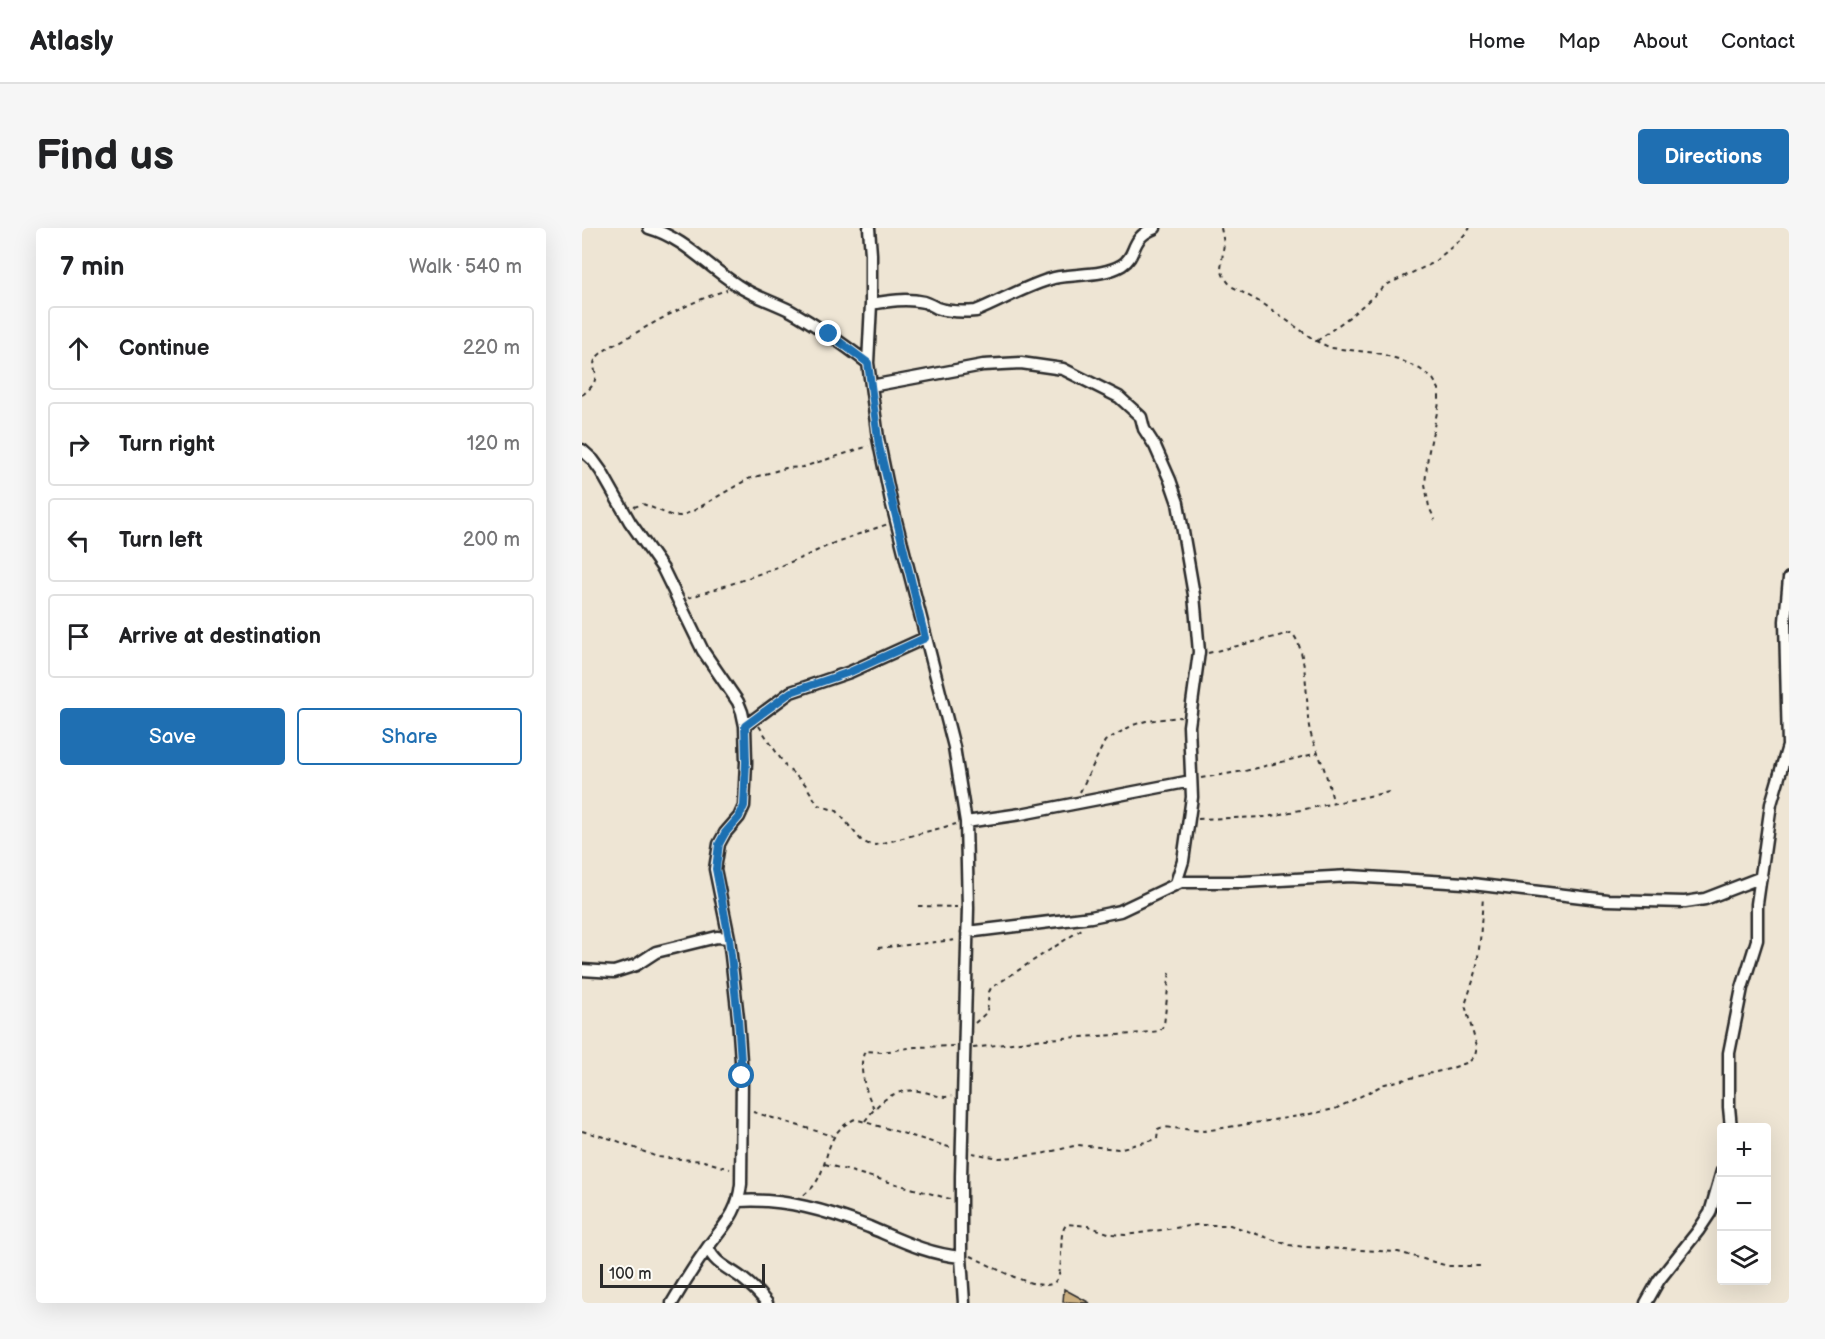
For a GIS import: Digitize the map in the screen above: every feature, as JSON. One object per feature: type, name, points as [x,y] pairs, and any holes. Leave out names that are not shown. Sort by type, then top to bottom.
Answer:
[{"type":"street","points":[[649,228],[666,233],[688,246],[709,266],[738,287],[810,322],[868,363]]},
{"type":"street","points":[[869,228],[871,304],[868,363],[878,438],[896,521],[954,747],[966,822],[968,908],[961,1151],[961,1254],[964,1303]]},
{"type":"street","points":[[871,304],[891,300],[910,300],[925,302],[946,310],[976,311],[1043,281],[1089,274],[1122,265],[1130,258],[1134,245],[1141,236],[1155,228]]},
{"type":"street","points":[[871,386],[983,365],[1021,363],[1063,369],[1119,397],[1141,417],[1144,429],[1155,446],[1178,503],[1194,595],[1199,655],[1191,716],[1192,797],[1183,861],[1176,883]]},
{"type":"street","points":[[582,450],[601,471],[624,512],[663,569],[703,651],[750,723],[744,806],[739,817],[725,833],[716,855],[716,869],[729,938],[742,1076],[739,1201],[732,1216],[708,1247],[672,1303]]},
{"type":"street","points":[[1731,1123],[1729,1053],[1743,988],[1757,940],[1757,904],[1771,804],[1788,746],[1785,621],[1789,578]]},
{"type":"street","points":[[750,723],[791,692],[850,672],[925,638]]},
{"type":"street","points":[[966,822],[1191,781]]},
{"type":"street","points":[[967,935],[1120,911],[1176,883],[1350,876],[1483,886],[1606,900],[1685,902],[1705,899],[1762,877]]},
{"type":"street","points":[[582,970],[614,972],[636,965],[656,952],[717,937],[729,938]]},
{"type":"street","points":[[1646,1303],[1659,1280],[1698,1232],[1710,1213],[1720,1177]]},
{"type":"street","points":[[739,1201],[792,1204],[836,1215],[931,1253],[961,1254]]},
{"type":"street","points":[[708,1247],[711,1256],[718,1263],[742,1278],[767,1303]]},
{"type":"path","points":[[1221,228],[1224,243],[1221,269],[1231,286],[1265,305],[1316,341],[1330,348],[1377,353],[1398,359],[1420,369],[1433,379],[1439,389],[1439,403],[1428,455],[1425,484],[1429,507],[1435,520]]},
{"type":"path","points":[[1316,341],[1353,315],[1386,285],[1433,263],[1460,240],[1470,228]]},
{"type":"path","points":[[582,395],[594,386],[596,381],[594,363],[597,357],[610,348],[709,295],[738,287]]},
{"type":"path","points":[[624,512],[643,504],[670,515],[680,516],[693,511],[748,479],[856,452],[878,438]]},
{"type":"path","points":[[678,602],[896,521]]},
{"type":"path","points":[[1199,655],[1294,634],[1301,650],[1306,678],[1311,736],[1334,804]]},
{"type":"path","points":[[1076,803],[1083,784],[1106,741],[1133,725],[1146,721],[1191,716]]},
{"type":"path","points":[[750,723],[786,767],[805,784],[818,804],[837,812],[861,840],[868,844],[876,845],[966,822]]},
{"type":"path","points":[[1191,781],[1245,771],[1318,753]]},
{"type":"path","points":[[1189,819],[1266,818],[1389,792]]},
{"type":"path","points":[[792,1204],[812,1190],[820,1178],[833,1136],[843,1124],[855,1119],[961,1151],[999,1158],[1041,1154],[1078,1145],[1118,1149],[1157,1139],[1158,1129],[1163,1127],[1204,1131],[1257,1124],[1335,1109],[1385,1084],[1469,1062],[1475,1056],[1477,1047],[1465,1005],[1471,992],[1477,962],[1483,886]]},
{"type":"path","points":[[918,906],[968,908]]},
{"type":"path","points":[[965,1029],[987,1012],[989,992],[992,988],[1086,926]]},
{"type":"path","points":[[878,948],[967,935]]},
{"type":"path","points":[[874,1108],[866,1090],[863,1070],[865,1051],[882,1052],[915,1047],[964,1047],[1160,1031],[1164,1025],[1170,970]]},
{"type":"path","points":[[864,1121],[882,1099],[903,1092],[925,1092],[946,1097],[963,1092]]},
{"type":"path","points":[[741,1108],[833,1136]]},
{"type":"path","points":[[582,1131],[615,1140],[657,1157],[704,1161],[741,1172]]},
{"type":"path","points":[[824,1164],[961,1203]]},
{"type":"path","points":[[961,1254],[994,1267],[1005,1274],[1042,1287],[1051,1286],[1057,1280],[1061,1262],[1063,1228],[1067,1224],[1088,1226],[1111,1234],[1126,1235],[1217,1224],[1230,1225],[1289,1245],[1305,1248],[1398,1252],[1448,1266],[1483,1266]]},
{"type":"building","points":[[1064,1289],[1090,1303],[1063,1302]]},
{"type":"route","points":[[742,1076],[729,938],[716,869],[716,855],[725,833],[739,817],[744,806],[745,726],[791,692],[833,679],[925,638],[879,446],[868,363],[829,334]]}]
